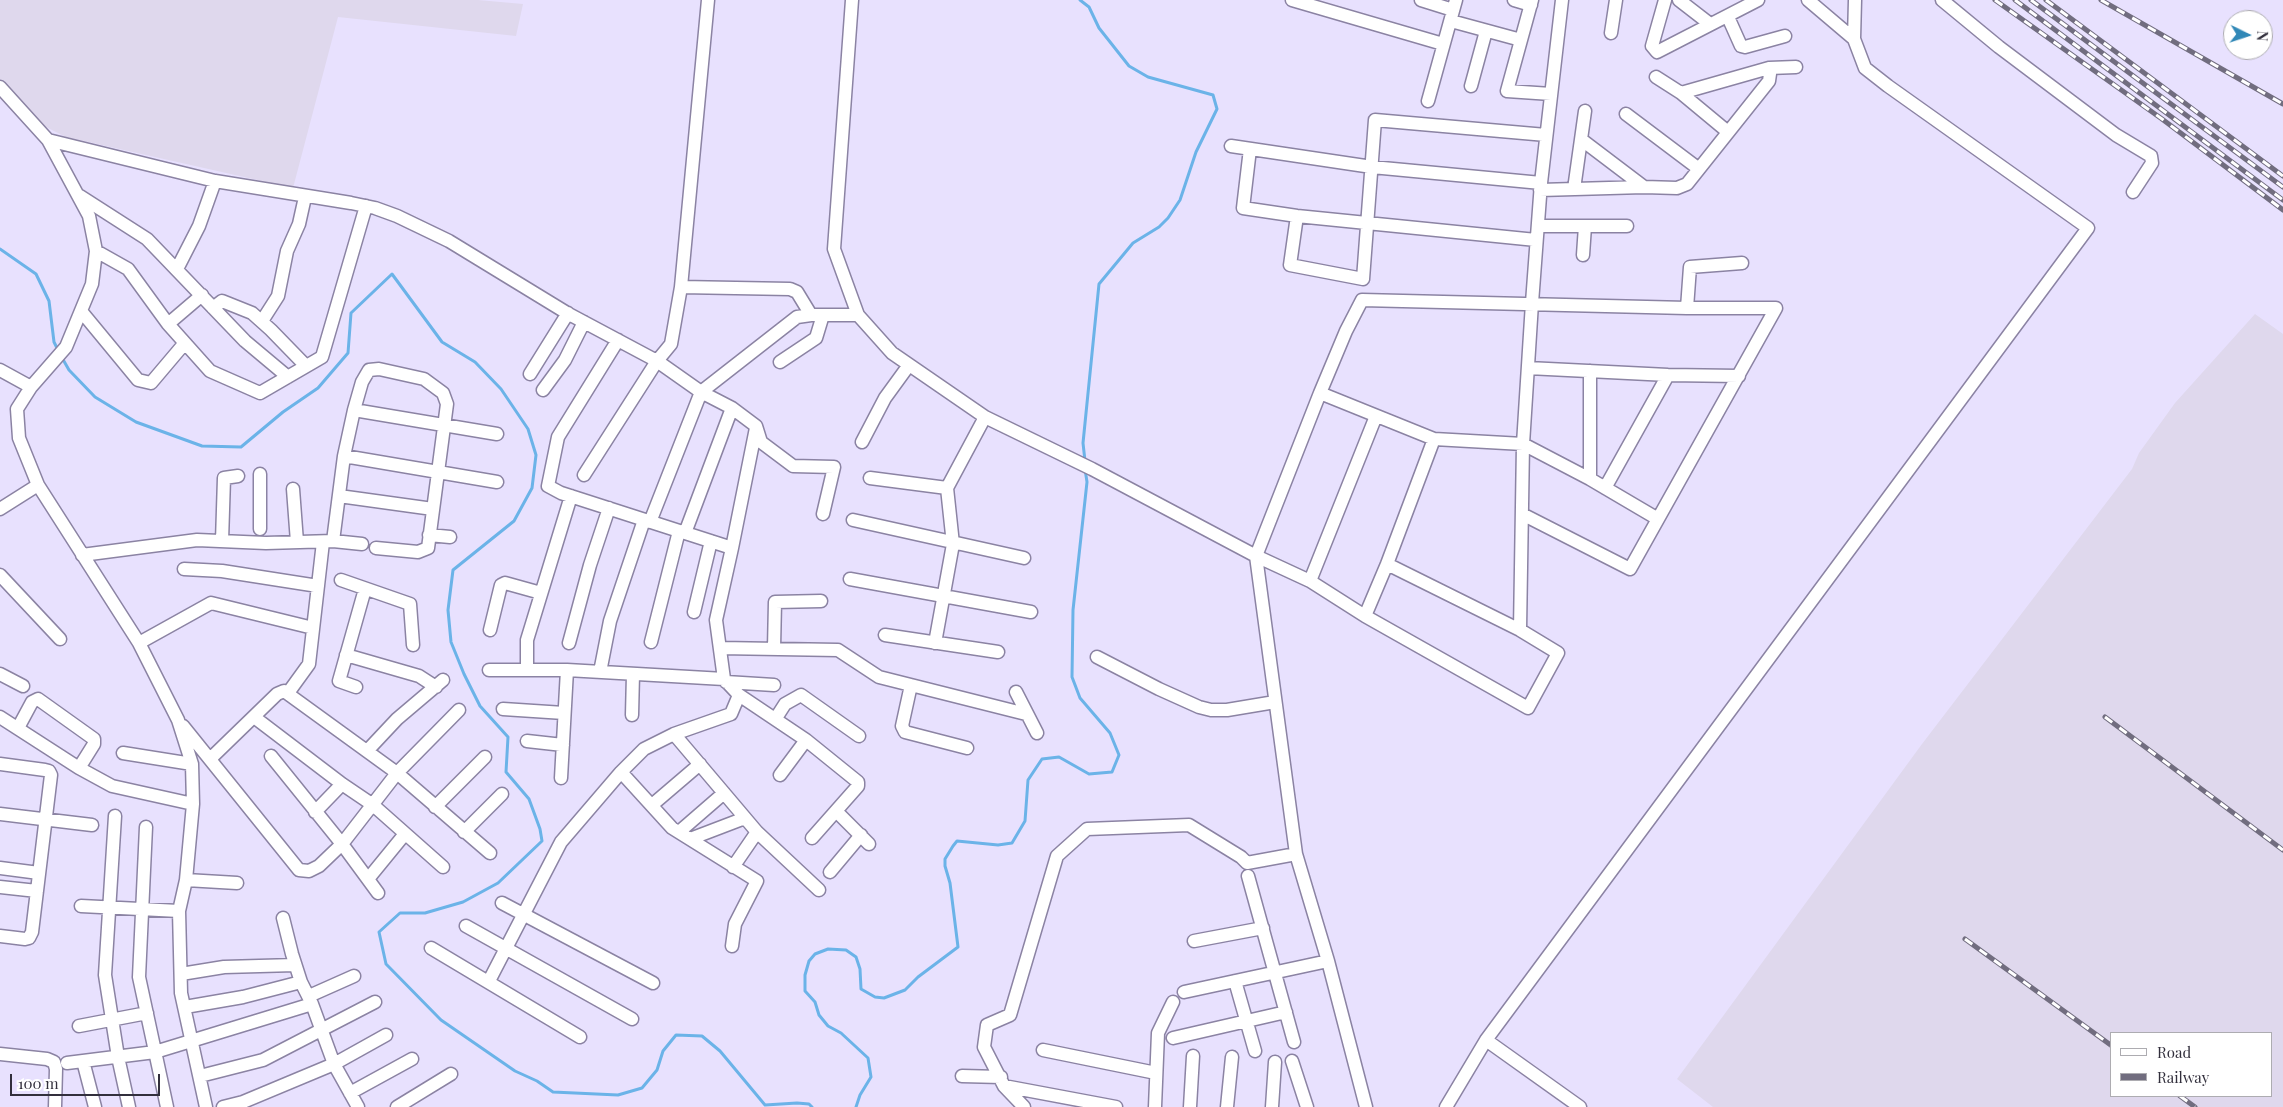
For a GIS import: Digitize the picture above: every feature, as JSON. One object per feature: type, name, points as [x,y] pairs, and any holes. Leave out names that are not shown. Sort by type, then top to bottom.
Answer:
[{"type":"street","points":[[584,475],[657,361],[671,344],[681,286],[708,0]]},
{"type":"street","points":[[852,0],[834,249],[858,315],[892,353],[984,417],[1092,469],[1256,556],[1310,581],[1365,616],[1528,708],[1558,653],[1520,630],[1387,564]]},
{"type":"street","points":[[1292,0],[1443,44]]},
{"type":"street","points":[[1420,0],[1453,11],[1486,31],[1521,40]]},
{"type":"street","points":[[1514,0],[1531,2],[1507,91],[1550,94]]},
{"type":"street","points":[[1520,630],[1523,444],[1536,240],[1550,94],[1562,0]]},
{"type":"street","points":[[1611,33],[1616,0]]},
{"type":"street","points":[[1665,0],[1652,46],[1654,50],[1660,52],[1758,0]]},
{"type":"street","points":[[1679,0],[1710,24]]},
{"type":"street","points":[[1808,0],[1854,38]]},
{"type":"street","points":[[1446,1107],[1486,1040],[2088,228],[1865,68],[1854,38],[1854,0]]},
{"type":"street","points":[[1942,0],[1999,47],[2116,135],[2151,156],[2152,163],[2133,192]]},
{"type":"street","points":[[1428,101],[1453,11]]},
{"type":"street","points":[[1728,17],[1741,46],[1745,47],[1785,36]]},
{"type":"street","points":[[1472,86],[1486,31]]},
{"type":"street","points":[[1681,93],[1769,68],[1796,67]]},
{"type":"street","points":[[1231,146],[1372,167],[1540,187],[1574,189],[1677,188],[1687,184],[1769,81],[1769,68]]},
{"type":"street","points":[[1656,77],[1681,93],[1728,132]]},
{"type":"street","points":[[0,86],[48,140],[89,216],[96,251],[92,284],[66,347],[31,387],[17,409],[19,438],[38,485],[139,643],[178,720],[192,764],[193,804],[186,880],[179,911],[181,993],[206,1107]]},
{"type":"street","points":[[1574,189],[1585,111]]},
{"type":"street","points":[[1626,114],[1699,169]]},
{"type":"street","points":[[1297,216],[1290,264],[1363,279],[1375,120],[1546,135]]},
{"type":"street","points":[[48,140],[215,181],[366,206],[397,216],[449,241],[568,313],[657,361],[701,392],[732,408],[756,426],[761,442],[794,466],[834,467],[823,514]]},
{"type":"street","points":[[1582,140],[1644,187]]},
{"type":"street","points":[[1250,149],[1243,208],[1367,224],[1536,240]]},
{"type":"street","points":[[177,269],[199,226],[215,181]]},
{"type":"street","points":[[78,195],[147,240],[202,294],[245,341],[288,377]]},
{"type":"street","points":[[262,321],[278,296],[288,250],[299,224],[305,197]]},
{"type":"street","points":[[96,251],[128,269],[184,344],[210,371],[260,393],[322,357],[366,206]]},
{"type":"street","points":[[1538,226],[1627,226]]},
{"type":"street","points":[[1584,255],[1585,226]]},
{"type":"street","points":[[1687,308],[1690,267],[1742,263]]},
{"type":"street","points":[[681,286],[790,289],[797,292],[817,315],[816,338],[780,362]]},
{"type":"street","points":[[168,324],[202,294]]},
{"type":"street","points":[[1366,1107],[1328,961],[1296,854],[1256,556],[1346,331],[1362,300],[1687,308],[1776,308],[1630,569],[1522,514]]},
{"type":"street","points":[[213,308],[220,302],[225,302],[244,309],[262,321],[306,366]]},
{"type":"street","points":[[81,311],[138,380],[151,382],[184,344]]},
{"type":"street","points":[[530,374],[568,313]]},
{"type":"street","points":[[600,672],[610,621],[647,521],[701,392],[786,323],[797,317],[858,315]]},
{"type":"street","points":[[543,390],[564,360],[584,322]]},
{"type":"street","points":[[618,340],[555,443],[548,486],[571,496],[732,548]]},
{"type":"street","points":[[862,442],[885,398],[909,365]]},
{"type":"street","points":[[288,693],[309,664],[318,586],[339,496],[344,456],[354,410],[362,382],[369,370],[379,368],[424,379],[443,393],[446,404],[428,548],[423,551],[376,548]]},
{"type":"street","points":[[1528,368],[1668,375],[1739,376]]},
{"type":"street","points":[[0,370],[31,387]]},
{"type":"street","points":[[1590,371],[1590,479]]},
{"type":"street","points":[[1605,488],[1668,375]]},
{"type":"street","points":[[1320,394],[1434,439],[1523,444],[1590,479],[1658,519]]},
{"type":"street","points":[[651,642],[682,532],[732,408]]},
{"type":"street","points":[[354,410],[497,434]]},
{"type":"street","points":[[1310,581],[1376,416]]},
{"type":"street","points":[[935,643],[942,596],[953,544],[947,488],[984,417]]},
{"type":"street","points":[[756,426],[716,620],[725,680],[739,695],[776,718],[858,782],[858,786],[812,838]]},
{"type":"street","points":[[1365,616],[1387,564],[1434,439]]},
{"type":"street","points":[[344,456],[497,482]]},
{"type":"street","points":[[260,474],[255,528],[267,530],[266,543]]},
{"type":"street","points":[[222,541],[224,478],[238,476]]},
{"type":"street","points":[[870,478],[947,488]]},
{"type":"street","points":[[0,509],[38,485]]},
{"type":"street","points":[[293,489],[297,542]]},
{"type":"street","points":[[339,496],[433,509]]},
{"type":"street","points":[[527,670],[527,640],[571,496]]},
{"type":"street","points":[[570,643],[590,566],[609,508]]},
{"type":"street","points":[[853,520],[953,544],[1024,558]]},
{"type":"street","points":[[429,535],[450,538]]},
{"type":"street","points":[[82,555],[197,540],[362,544]]},
{"type":"street","points":[[694,612],[711,542]]},
{"type":"street","points":[[184,570],[222,571],[318,586]]},
{"type":"street","points":[[0,575],[60,639]]},
{"type":"street","points":[[850,579],[1031,612]]},
{"type":"street","points":[[341,580],[410,604],[413,645]]},
{"type":"street","points":[[490,630],[501,585],[506,583],[541,593]]},
{"type":"street","points":[[356,687],[339,681],[365,589]]},
{"type":"street","points":[[774,648],[775,602],[821,601]]},
{"type":"street","points":[[139,643],[211,603],[313,628]]},
{"type":"street","points":[[885,634],[998,652]]},
{"type":"street","points":[[720,648],[838,650],[879,677],[1026,714]]},
{"type":"street","points":[[346,655],[420,676],[439,684],[397,719],[367,751]]},
{"type":"street","points":[[1097,657],[1199,707],[1212,710],[1226,710],[1275,702]]},
{"type":"street","points":[[489,670],[567,670],[774,685]]},
{"type":"street","points":[[561,778],[567,670]]},
{"type":"street","points":[[0,674],[23,686]]},
{"type":"street","points":[[632,716],[634,674]]},
{"type":"street","points":[[911,685],[902,726],[905,732],[967,748]]},
{"type":"street","points":[[210,760],[280,692],[288,693],[302,706],[397,773],[434,807],[490,853]]},
{"type":"street","points":[[1016,692],[1037,732]]},
{"type":"street","points":[[489,981],[561,842],[621,772],[644,749],[674,734],[731,714],[739,695]]},
{"type":"street","points":[[776,718],[785,704],[801,695],[859,736]]},
{"type":"street","points":[[18,728],[32,702],[38,699],[94,739],[94,744],[79,768]]},
{"type":"street","points":[[503,709],[564,713]]},
{"type":"street","points":[[178,720],[299,870],[309,871],[319,866],[342,844],[397,773],[459,710]]},
{"type":"street","points":[[0,717],[79,768],[112,786],[193,804]]},
{"type":"street","points":[[254,718],[372,805],[404,835],[443,867]]},
{"type":"street","points":[[674,734],[757,832],[819,890]]},
{"type":"street","points":[[780,775],[806,740]]},
{"type":"street","points":[[526,741],[562,745]]},
{"type":"street","points":[[123,753],[192,764]]},
{"type":"street","points":[[271,756],[342,844],[378,893]]},
{"type":"street","points":[[434,807],[485,757]]},
{"type":"street","points":[[0,764],[49,771],[50,780],[32,932],[29,938],[0,936]]},
{"type":"street","points":[[652,805],[700,764]]},
{"type":"street","points":[[621,772],[679,832],[757,881],[735,924],[732,946]]},
{"type":"street","points":[[315,812],[342,784]]},
{"type":"street","points":[[679,832],[724,793]]},
{"type":"street","points":[[464,832],[502,794]]},
{"type":"street","points":[[830,872],[865,839],[836,811]]},
{"type":"street","points":[[0,814],[92,825]]},
{"type":"street","points":[[116,816],[105,975],[118,1057],[129,1107]]},
{"type":"street","points":[[690,839],[745,818]]},
{"type":"street","points":[[1024,1107],[1002,1081],[984,1047],[987,1025],[1010,1015],[1057,856],[1087,829],[1189,825],[1241,856],[1247,863],[1296,854]]},
{"type":"street","points":[[146,827],[139,977],[167,1107]]},
{"type":"street","points":[[733,867],[757,832]]},
{"type":"street","points":[[368,879],[404,835]]},
{"type":"street","points":[[0,868],[39,873]]},
{"type":"street","points":[[1248,876],[1294,1042]]},
{"type":"street","points":[[186,880],[237,883]]},
{"type":"street","points":[[0,887],[37,891]]},
{"type":"street","points":[[502,903],[653,982]]},
{"type":"street","points":[[81,906],[179,911]]},
{"type":"street","points":[[283,918],[301,982],[311,1000],[334,1064],[350,1093],[354,1106]]},
{"type":"street","points":[[466,926],[632,1019]]},
{"type":"street","points":[[1194,941],[1263,928]]},
{"type":"street","points":[[431,948],[580,1037]]},
{"type":"street","points":[[1184,992],[1328,961]]},
{"type":"street","points":[[181,974],[224,967],[296,965]]},
{"type":"street","points":[[67,1064],[155,1052],[193,1042],[311,1000],[354,976]]},
{"type":"street","points":[[1235,981],[1255,1051]]},
{"type":"street","points":[[185,1007],[243,997],[301,982]]},
{"type":"street","points":[[200,1076],[263,1060],[376,1002]]},
{"type":"street","points":[[1155,1107],[1158,1033],[1173,1002]]},
{"type":"street","points":[[1172,1038],[1286,1012]]},
{"type":"street","points":[[79,1026],[147,1014]]},
{"type":"street","points":[[223,1107],[243,1102],[334,1064],[386,1034]]},
{"type":"street","points":[[1486,1040],[1580,1107]]},
{"type":"street","points":[[1043,1050],[1156,1073]]},
{"type":"street","points":[[0,1054],[47,1059],[54,1062],[56,1069],[54,1107]]},
{"type":"street","points":[[1190,1107],[1193,1056]]},
{"type":"street","points":[[1227,1107],[1232,1057]]},
{"type":"street","points":[[350,1093],[412,1059]]},
{"type":"street","points":[[83,1062],[95,1107]]},
{"type":"street","points":[[1272,1107],[1274,1062]]},
{"type":"street","points":[[1292,1062],[1307,1107]]},
{"type":"street","points":[[397,1107],[451,1074]]},
{"type":"street","points":[[962,1076],[1002,1081],[1116,1107]]},
{"type":"shaded area","points":[[0,0],[478,0],[523,4],[516,36],[338,17],[293,188],[66,137],[44,126],[0,79]]},
{"type":"shaded area","points":[[2255,314],[2283,334],[2283,1107],[1713,1107],[1677,1079],[1922,744],[2132,469],[2139,453],[2175,403]]},
{"type":"waterway","points":[[1080,0],[1089,7],[1099,28],[1129,66],[1148,77],[1213,95],[1217,109],[1196,152],[1180,200],[1168,218],[1159,227],[1133,243],[1099,284],[1083,443],[1085,461]]},
{"type":"waterway","points":[[0,249],[36,274],[49,301],[54,342],[58,350]]},
{"type":"waterway","points":[[61,356],[69,370],[95,397],[136,422],[202,446],[241,447],[283,412],[318,388],[348,353],[351,313],[392,274],[442,342],[475,362],[501,389],[528,429],[536,455],[532,488],[514,521],[453,570],[448,610],[451,642],[464,674],[480,706],[508,737],[506,772],[529,799],[540,829],[542,841],[498,883],[463,902],[425,913],[400,913],[379,932],[386,964],[441,1020],[515,1071],[537,1081],[553,1092],[618,1095],[642,1088],[657,1070],[663,1051],[676,1035],[702,1036],[720,1051],[765,1105],[797,1103],[809,1104],[812,1107]]},
{"type":"waterway","points":[[856,1107],[860,1095],[871,1077],[868,1058],[841,1033],[828,1026],[819,1015],[815,1002],[805,991],[805,975],[809,961],[815,954],[828,949],[846,950],[856,957],[860,969],[861,989],[875,997],[884,998],[905,990],[918,977],[958,947],[950,883],[945,866],[945,859],[957,841],[998,845],[1012,843],[1025,821],[1028,780],[1042,759],[1059,757],[1089,774],[1112,772],[1119,755],[1110,733],[1080,698],[1072,677],[1073,610],[1087,482],[1085,469]]},
{"type":"railway","points":[[1995,0],[2162,119],[2283,210]]},
{"type":"railway","points":[[2015,0],[2283,200]]},
{"type":"railway","points":[[2031,0],[2283,187]]},
{"type":"railway","points":[[2046,0],[2283,176]]},
{"type":"railway","points":[[2101,0],[2283,104]]},
{"type":"railway","points":[[2105,717],[2283,850]]},
{"type":"railway","points":[[1965,939],[2110,1045]]},
{"type":"railway","points":[[2181,1097],[2195,1107]]}]
